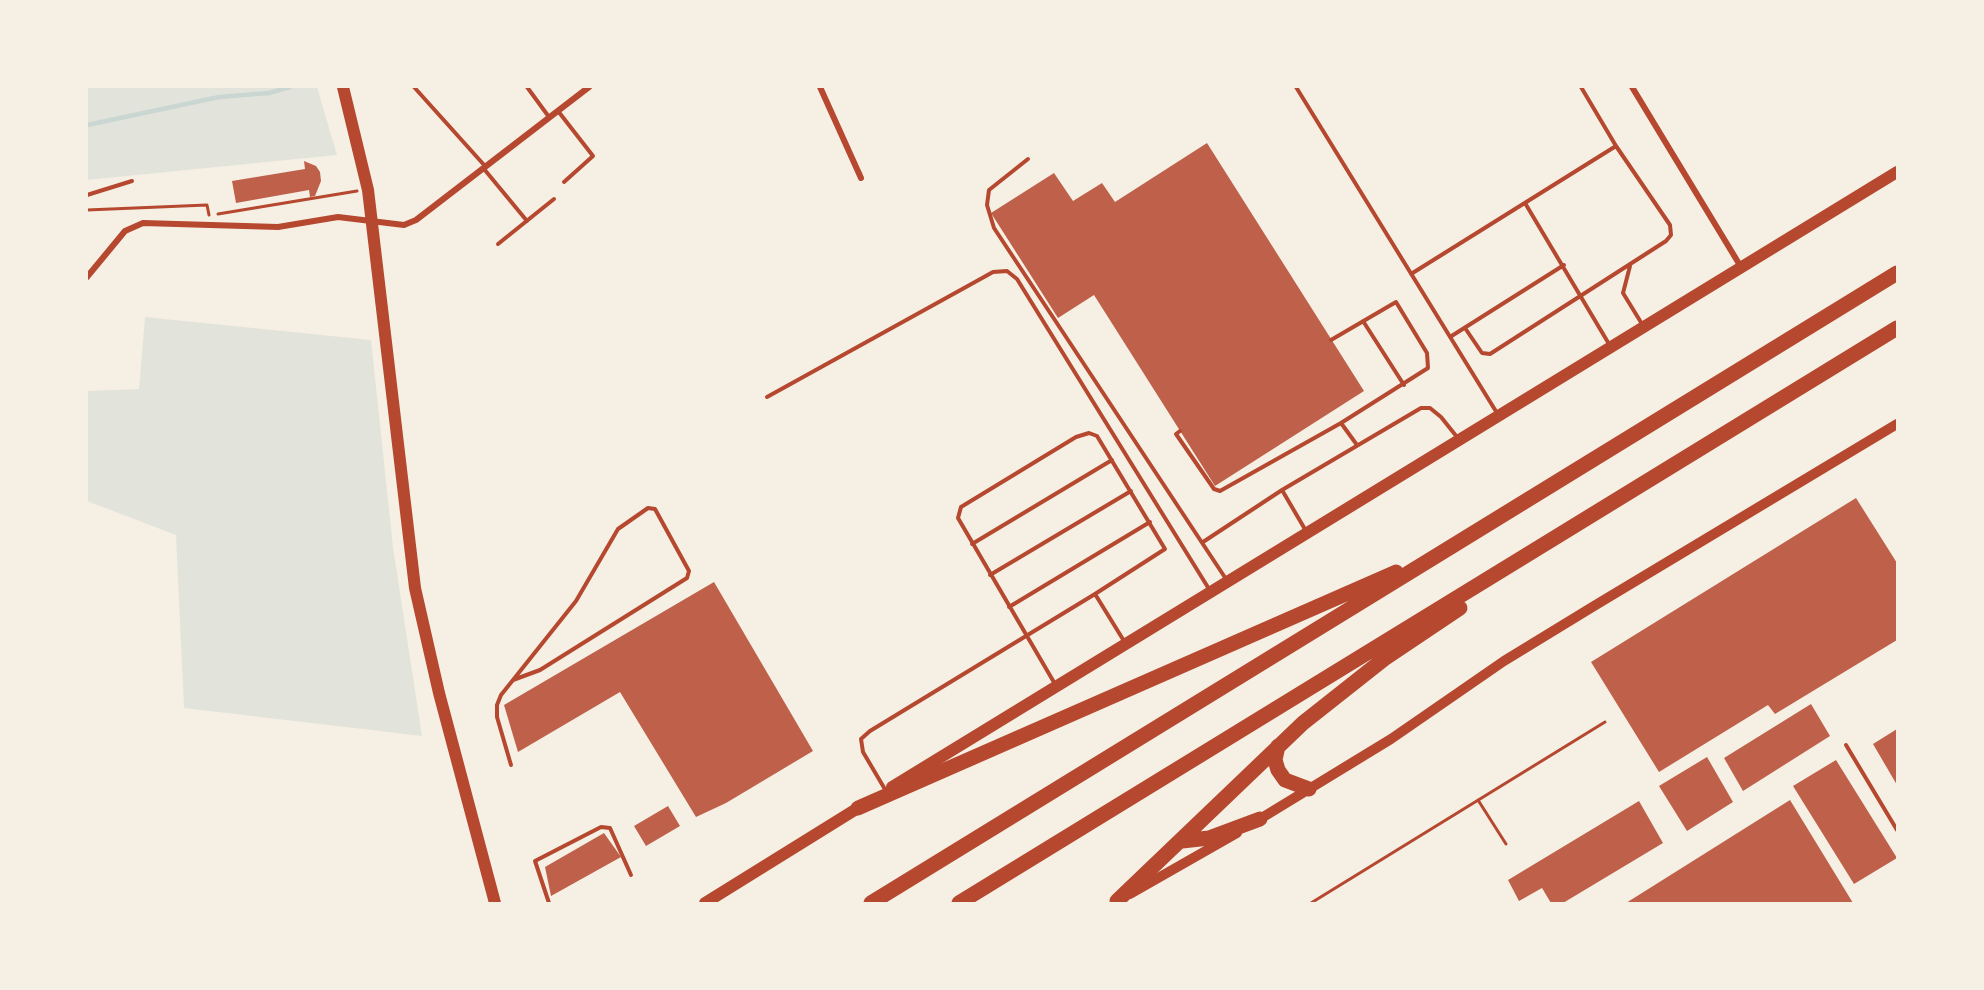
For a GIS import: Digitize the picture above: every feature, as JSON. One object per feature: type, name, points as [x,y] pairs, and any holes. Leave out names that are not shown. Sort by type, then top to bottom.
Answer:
[{"type":"highway","points":[[871,903],[1897,273]]},
{"type":"highway","points":[[959,903],[1897,328]]},
{"type":"highway","points":[[1116,902],[1182,841],[1278,746],[1327,703],[1384,659],[1755,415]]},
{"type":"highway","points":[[858,808],[1448,549]]},
{"type":"highway","points":[[1278,746],[1275,760],[1285,780],[1309,789]]},
{"type":"highway","points":[[1182,841],[1209,838],[1260,819]]},
{"type":"main road","points":[[343,87],[368,190],[404,512],[415,588],[454,754],[495,899]]},
{"type":"main road","points":[[705,903],[1897,172]]},
{"type":"street","points":[[87,277],[118,237],[125,231],[143,223],[278,227],[338,218],[404,225],[416,220],[589,87]]},
{"type":"street","points":[[820,87],[861,178]]},
{"type":"street","points":[[1632,87],[1741,268]]},
{"type":"street","points":[[1116,902],[1260,819],[1391,739],[1554,630],[1897,424]]},
{"type":"lane","points":[[414,87],[485,167],[527,221]]},
{"type":"lane","points":[[527,87],[550,117]]},
{"type":"lane","points":[[1296,87],[1499,416]]},
{"type":"lane","points":[[1465,328],[1482,353],[1490,354],[1666,241],[1671,235],[1670,225],[1616,146],[1581,87]]},
{"type":"lane","points":[[558,111],[593,156],[564,182]]},
{"type":"lane","points":[[1411,274],[1616,146]]},
{"type":"lane","points":[[1028,159],[989,190],[987,205],[994,228],[1228,582]]},
{"type":"lane","points":[[87,195],[132,181]]},
{"type":"lane","points":[[498,244],[554,199]]},
{"type":"lane","points":[[1526,202],[1611,347]]},
{"type":"lane","points":[[1631,264],[1625,278],[1623,293],[1644,327]]},
{"type":"lane","points":[[1450,337],[1564,265]]},
{"type":"lane","points":[[767,397],[993,272],[1007,271],[1017,279],[1211,592]]},
{"type":"lane","points":[[1178,433],[1214,489],[1220,491],[1341,423],[1428,368],[1428,359],[1396,302],[1331,340]]},
{"type":"lane","points":[[1363,321],[1404,385]]},
{"type":"lane","points":[[1203,542],[1282,490],[1421,408],[1430,408],[1441,417],[1459,440]]},
{"type":"lane","points":[[1341,423],[1357,445]]},
{"type":"lane","points":[[886,791],[863,752],[861,740],[870,730],[1027,636],[1162,552],[1164,545],[1112,460],[1097,436],[1089,433],[1076,437],[961,507],[958,518],[990,575],[1027,636],[1057,687]]},
{"type":"lane","points":[[972,544],[1112,460]]},
{"type":"lane","points":[[1282,490],[1307,533]]},
{"type":"lane","points":[[990,575],[1131,491]]},
{"type":"lane","points":[[511,765],[497,717],[497,705],[501,695],[576,601],[618,529],[648,508],[655,509],[689,571],[687,578],[540,670],[513,680]]},
{"type":"lane","points":[[1009,607],[1150,522]]},
{"type":"lane","points":[[1095,594],[1126,644]]},
{"type":"lane","points":[[1846,745],[1897,830]]},
{"type":"lane","points":[[549,903],[535,861],[601,827],[610,828],[630,875]]},
{"type":"path","points":[[87,210],[207,205],[208,215],[368,190]]},
{"type":"path","points":[[1311,903],[1605,722]]},
{"type":"path","points":[[1478,800],[1506,844]]},
{"type":"shaded area","points":[[87,87],[317,87],[337,155],[87,180]]},
{"type":"shaded area","points":[[145,317],[371,340],[393,547],[422,736],[184,708],[176,535],[87,501],[87,391],[139,389]]},
{"type":"building","points":[[1207,143],[1364,391],[1215,486],[1094,295],[1058,318],[991,213],[1054,173],[1073,201],[1102,183],[1115,202]]},
{"type":"building","points":[[304,161],[316,166],[320,172],[321,181],[315,196],[310,197],[309,190],[236,203],[232,181],[305,169]]},
{"type":"building","points":[[1856,498],[1897,563],[1897,640],[1775,714],[1768,705],[1659,772],[1591,662]]},
{"type":"building","points":[[714,582],[813,751],[726,803],[696,817],[620,692],[518,752],[504,705]]},
{"type":"building","points":[[1811,704],[1830,736],[1743,791],[1724,758]]},
{"type":"building","points":[[1897,729],[1897,785],[1873,744]]},
{"type":"building","points":[[1707,757],[1733,802],[1687,831],[1659,786]]},
{"type":"building","points":[[1836,760],[1897,858],[1854,884],[1793,786]]},
{"type":"building","points":[[1790,800],[1853,903],[1626,903]]},
{"type":"building","points":[[1639,801],[1663,843],[1563,903],[1551,903],[1542,888],[1519,901],[1508,880]]},
{"type":"building","points":[[668,806],[680,826],[646,846],[634,826]]},
{"type":"building","points":[[604,833],[621,857],[551,896],[545,867]]},
{"type":"waterway","points":[[87,125],[219,97],[269,93],[290,87]]}]
